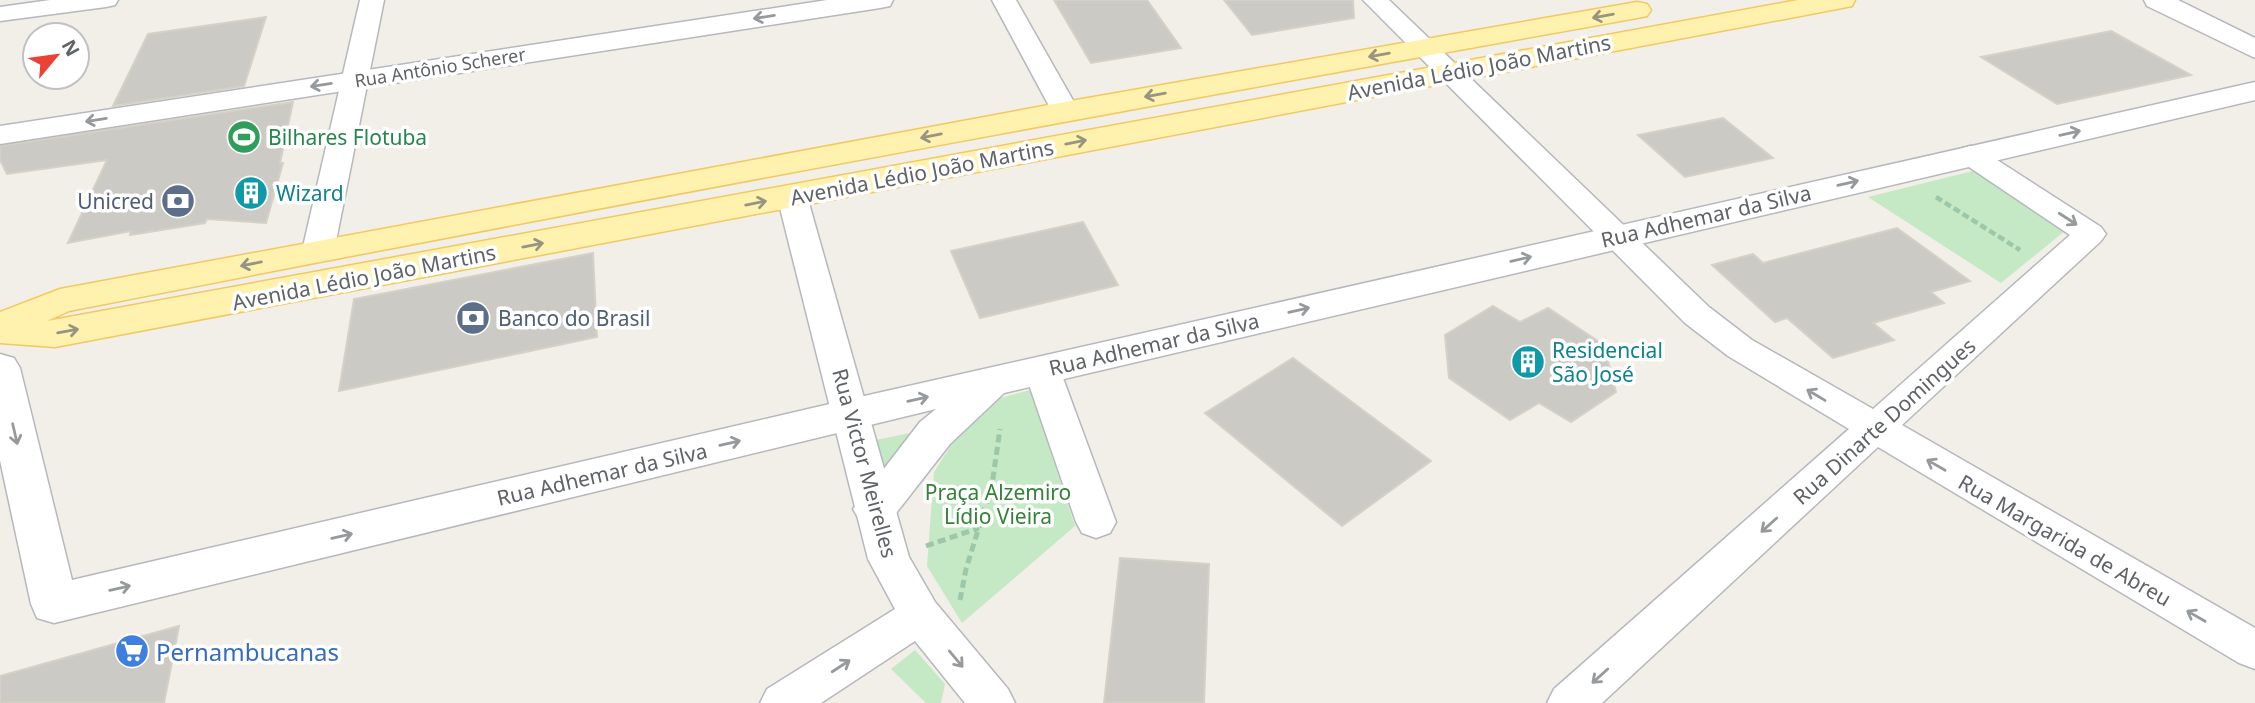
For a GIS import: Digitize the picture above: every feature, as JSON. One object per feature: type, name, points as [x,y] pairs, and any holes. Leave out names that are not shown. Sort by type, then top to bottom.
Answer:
[{"type":"main road","name":"Avenida Lédio João Martins","points":[[0,328],[60,301],[318,251],[1065,111],[1694,0]]},
{"type":"main road","name":"Avenida Lédio João Martins","points":[[0,328],[55,334],[1842,0]]},
{"type":"street","points":[[0,15],[106,0]]},
{"type":"street","points":[[318,251],[372,0]]},
{"type":"street","name":"Rua Antônio Scherer","points":[[0,135],[880,0]]},
{"type":"street","points":[[1004,0],[1065,111]]},
{"type":"street","name":"Rua Margarida de Abreu","points":[[1374,0],[1615,237],[1729,341],[1875,430],[2255,650]]},
{"type":"street","points":[[2157,0],[2255,49]]},
{"type":"street","name":"Rua Adhemar da Silva","points":[[0,368],[54,604],[851,414],[998,400],[1042,370],[2255,91]]},
{"type":"street","name":"Rua Dinarte Domingues","points":[[1570,703],[2090,234],[1970,155]]},
{"type":"street","name":"Rua Victor Meirelles","points":[[792,196],[889,559],[940,610],[992,703]]},
{"type":"street","points":[[1042,370],[1096,522]]},
{"type":"street","points":[[875,509],[934,433],[998,400]]},
{"type":"street","points":[[783,703],[940,610]]},
{"type":"path","points":[[1934,196],[2026,253]]},
{"type":"path","points":[[940,610],[966,569],[992,485],[998,400]]},
{"type":"path","points":[[889,559],[979,528]]},
{"type":"green space","points":[[1977,170],[2066,230],[2001,283],[1868,197]]},
{"type":"green space","name":"Praça Alzemiro Lídio Vieira","points":[[1030,390],[1075,526],[962,623],[927,566],[934,472],[964,425],[993,400]]},
{"type":"green space","points":[[915,432],[886,485],[871,441]]},
{"type":"green space","points":[[915,650],[945,684],[941,703],[926,703],[891,669]]},
{"type":"building","points":[[1054,0],[1147,0],[1181,48],[1091,63]]},
{"type":"building","points":[[1224,0],[1353,0],[1354,18],[1252,35]]},
{"type":"building","points":[[266,17],[244,86],[113,106],[148,34]]},
{"type":"building","points":[[2111,31],[2191,75],[2057,104],[1981,57]]},
{"type":"building","points":[[293,102],[280,163],[283,163],[266,223],[207,219],[205,223],[130,235],[131,231],[68,243],[107,160],[7,174],[0,160],[0,146]]},
{"type":"building","points":[[1723,118],[1773,158],[1685,177],[1638,135]]},
{"type":"building","points":[[1083,222],[1118,285],[980,318],[951,251]]},
{"type":"building","points":[[1897,228],[1970,281],[1931,292],[1944,303],[1873,323],[1894,340],[1833,358],[1787,318],[1775,322],[1712,265],[1753,254],[1763,263]]},
{"type":"building","name":"Banco do Brasil","points":[[593,253],[597,337],[339,391],[354,299]]},
{"type":"building","name":"Residencial São José","points":[[1493,306],[1520,322],[1548,308],[1604,345],[1616,392],[1571,422],[1539,403],[1510,420],[1449,378],[1445,335]]},
{"type":"building","points":[[1293,358],[1431,461],[1342,526],[1205,413]]},
{"type":"building","points":[[1120,558],[1209,564],[1204,703],[1104,703]]},
{"type":"building","name":"Pernambucanas","points":[[179,626],[164,703],[0,703],[0,676]]},
{"type":"place","name":"Bilhares Flotuba","points":[[244,137]]},
{"type":"place","name":"Wizard","points":[[251,193]]},
{"type":"place","name":"Unicred","points":[[178,201]]},
{"type":"place","name":"Banco do Brasil","points":[[473,318]]},
{"type":"place","name":"Residencial São José","points":[[1528,362]]},
{"type":"place","name":"Pernambucanas","points":[[132,651]]}]
